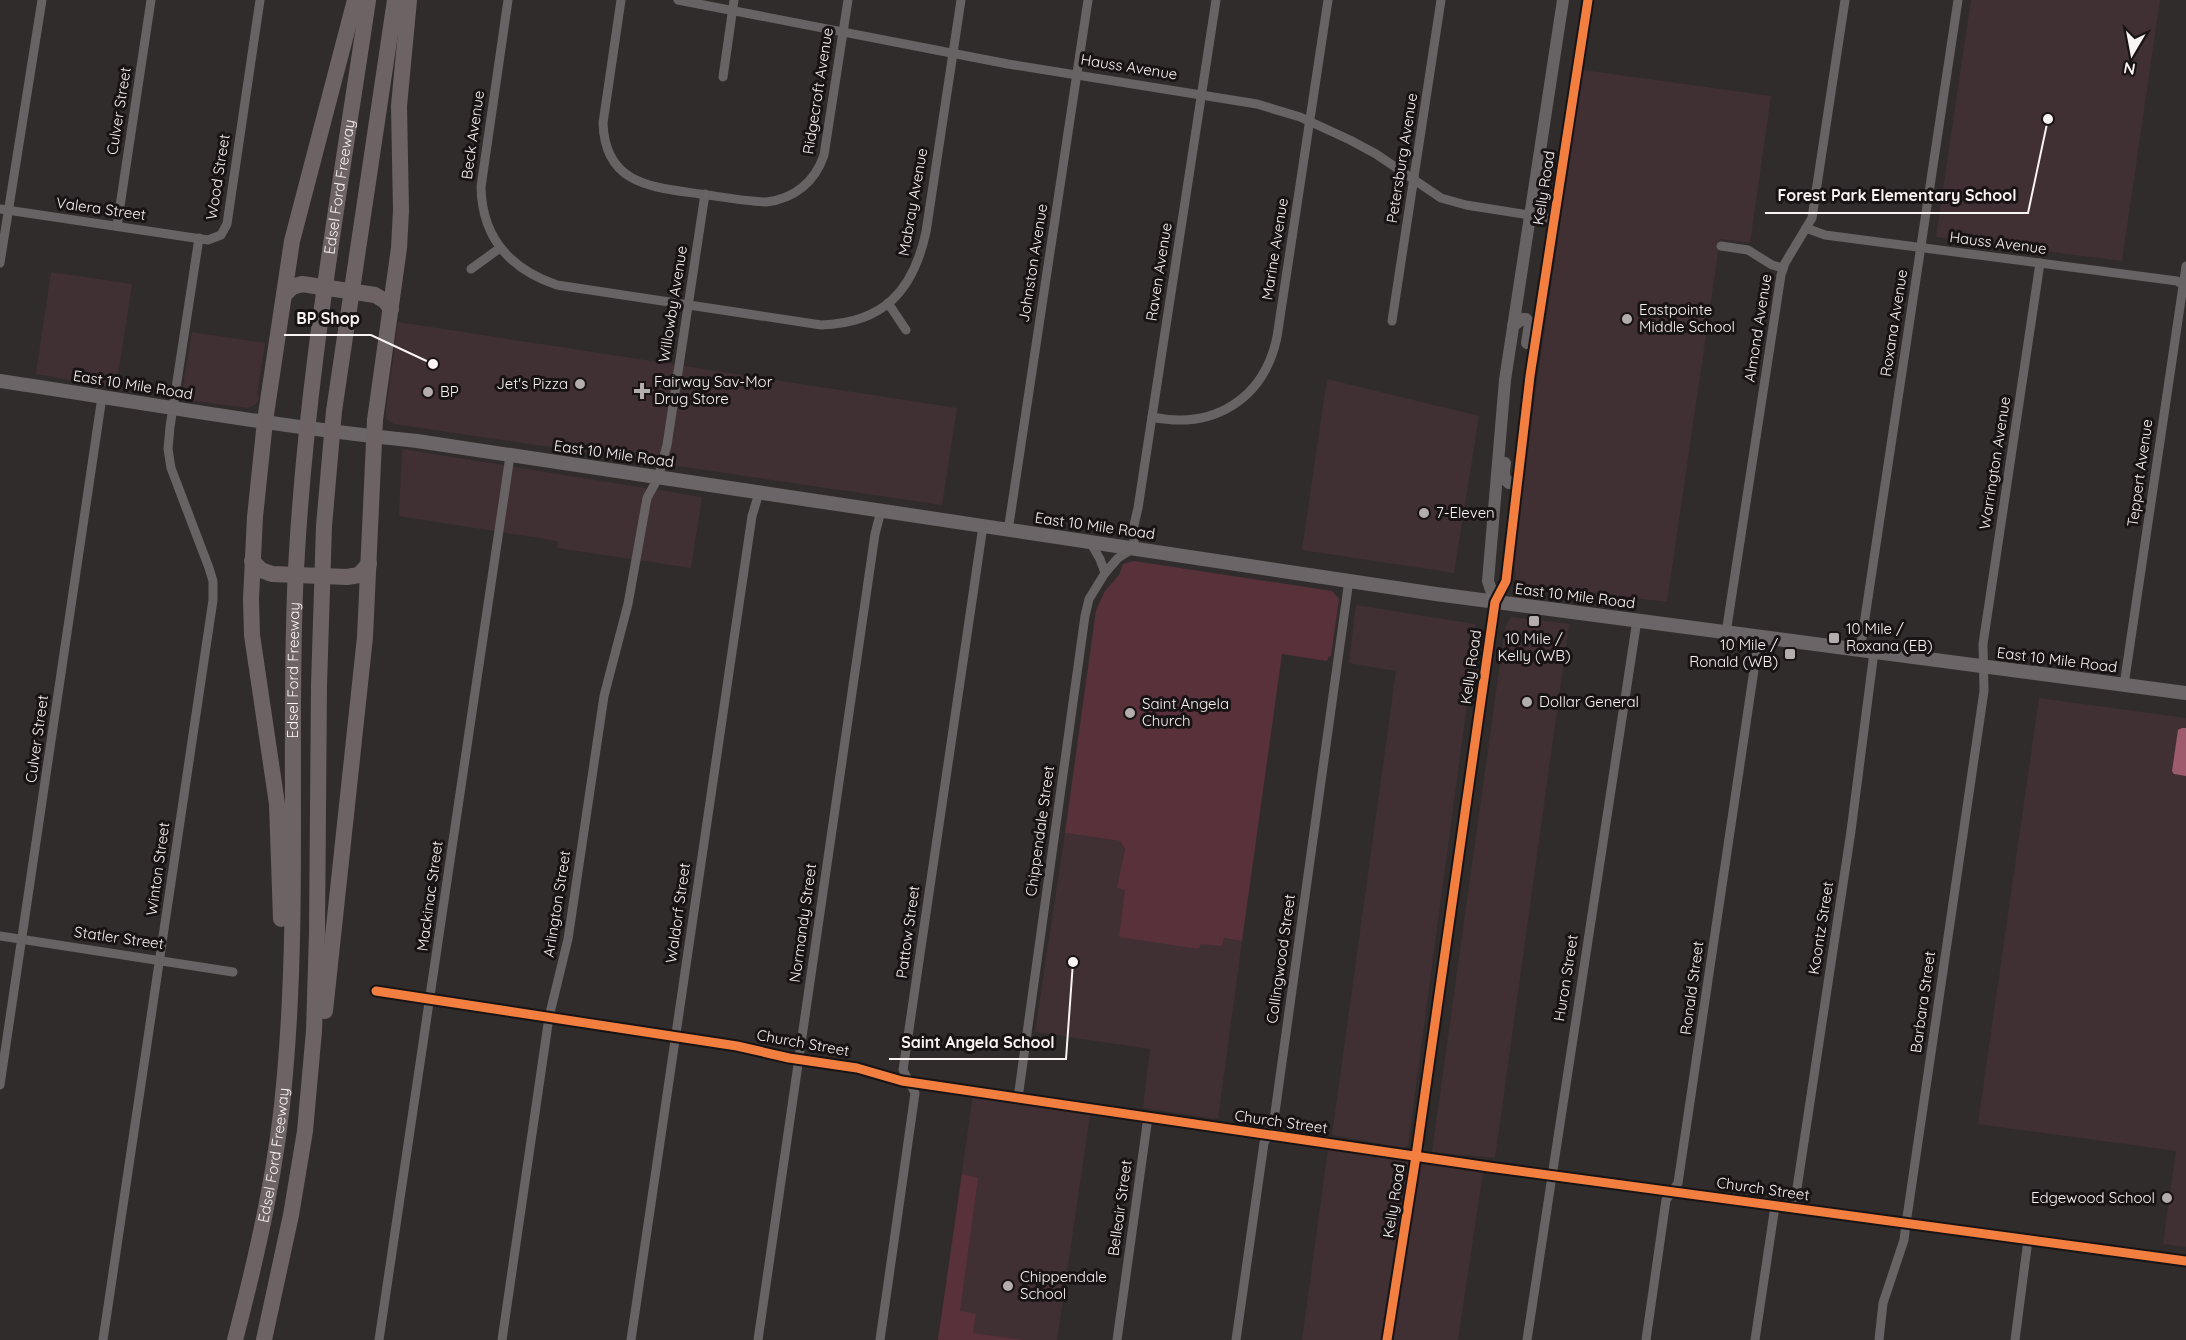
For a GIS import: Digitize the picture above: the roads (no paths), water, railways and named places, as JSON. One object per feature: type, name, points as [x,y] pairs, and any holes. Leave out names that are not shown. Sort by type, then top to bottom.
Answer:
[{"type":"highway","points":[[279,1134],[278,1064],[282,981],[280,850],[275,782],[252,635],[252,561],[265,421],[297,218],[355,0]]},
{"type":"highway","name":"Edsel Ford Freeway","points":[[235,1340],[258,1253],[279,1134],[291,995],[295,594],[301,487],[316,355],[368,0]]},
{"type":"highway","name":"Edsel Ford Freeway","points":[[264,1340],[291,1215],[305,1131],[314,1031],[321,598],[330,450],[349,301],[394,0]]},
{"type":"highway","points":[[291,1215],[306,1173],[314,1129],[364,655],[375,420],[392,309],[401,228],[399,106],[409,0]]},
{"type":"highway","points":[[284,295],[292,287],[302,284],[375,296],[385,301],[392,309]]},
{"type":"highway","points":[[252,561],[261,570],[272,574],[347,577],[359,575],[369,564]]},
{"type":"main road","name":"East 10 Mile Road","points":[[0,381],[1495,602],[2186,693]]},
{"type":"street","points":[[0,263],[5,209],[42,0]]},
{"type":"street","name":"Culver Street","points":[[117,226],[151,0]]},
{"type":"street","name":"Wood Street","points":[[173,408],[199,238],[211,240],[218,237],[226,228],[260,0]]},
{"type":"street","name":"Beck Avenue","points":[[508,0],[481,187],[484,215],[500,249],[524,271],[557,285],[688,305]]},
{"type":"street","name":"Ridgecroft Avenue","points":[[621,0],[603,123],[608,149],[617,165],[639,182],[658,188],[766,202],[778,201],[791,196],[808,182],[820,167],[824,155],[848,0]]},
{"type":"street","name":"Hauss Avenue","points":[[678,0],[953,54],[1249,102],[1310,122],[1376,154],[1431,193],[1451,201],[1554,219]]},
{"type":"street","points":[[723,77],[734,0]]},
{"type":"street","name":"Mabray Avenue","points":[[688,305],[821,324],[854,321],[888,303],[906,285],[920,256],[961,0]]},
{"type":"street","name":"Johnston Avenue","points":[[1008,531],[1088,0]]},
{"type":"street","name":"Raven Avenue","points":[[1134,548],[1134,525],[1216,0]]},
{"type":"street","name":"Marine Avenue","points":[[1152,417],[1188,420],[1222,411],[1241,400],[1252,389],[1266,370],[1274,352],[1328,0]]},
{"type":"street","name":"Petersburg Avenue","points":[[1392,321],[1441,0]]},
{"type":"street","name":"Kelly Road","points":[[1495,602],[1488,581],[1501,409],[1563,0]]},
{"type":"street","name":"Kelly Road","points":[[1387,1340],[1416,1156],[1495,602],[1506,581],[1530,376],[1588,0]]},
{"type":"street","name":"Almond Avenue","points":[[1726,633],[1783,268],[1812,218],[1845,0]]},
{"type":"street","name":"Roxana Avenue","points":[[1867,651],[1921,248],[1958,0]]},
{"type":"street","name":"Willowby Avenue","points":[[658,478],[671,419],[705,194]]},
{"type":"street","name":"Valera Street","points":[[5,209],[199,238]]},
{"type":"street","name":"Hauss Avenue","points":[[1806,228],[1825,235],[2173,281],[2185,285]]},
{"type":"street","points":[[1721,246],[1748,250],[1772,265],[1783,268]]},
{"type":"street","points":[[471,269],[500,249]]},
{"type":"street","name":"Warrington Avenue","points":[[1982,666],[1983,644],[2040,263]]},
{"type":"street","name":"Teppert Avenue","points":[[2124,685],[2186,266]]},
{"type":"street","points":[[888,303],[906,330]]},
{"type":"street","points":[[1513,326],[1522,319],[1530,324],[1524,365],[1530,376]]},
{"type":"street","name":"Culver Street","points":[[0,1085],[102,397]]},
{"type":"street","name":"Winton Street","points":[[103,1340],[213,600],[213,581],[209,568],[171,468],[168,449],[173,408]]},
{"type":"street","points":[[1501,409],[1508,434],[1504,477],[1509,483],[1518,481]]},
{"type":"street","name":"Mackinac Street","points":[[379,1340],[510,456]]},
{"type":"street","name":"Arlington Street","points":[[502,1340],[549,1017],[568,939],[604,696],[628,604],[647,498],[658,478]]},
{"type":"street","name":"Waldorf Street","points":[[631,1340],[752,516],[759,493]]},
{"type":"street","name":"Normandy Street","points":[[758,1340],[873,546],[880,512]]},
{"type":"street","name":"Pattow Street","points":[[880,1340],[915,1093],[903,1070],[983,526]]},
{"type":"street","points":[[1090,542],[1101,559],[1105,573]]},
{"type":"street","name":"Chippendale Street","points":[[1018,1098],[1085,616],[1089,599],[1105,573],[1118,558],[1134,548]]},
{"type":"street","name":"Collingwood Street","points":[[1236,1340],[1264,1143],[1274,1127],[1348,580]]},
{"type":"street","name":"Huron Street","points":[[1527,1340],[1636,620]]},
{"type":"street","name":"Ronald Street","points":[[1646,1340],[1666,1200],[1678,1183],[1759,636]]},
{"type":"street","name":"Koontz Street","points":[[1794,1208],[1851,831],[1867,651]]},
{"type":"street","name":"Barbara Street","points":[[1879,1340],[1883,1303],[1904,1240],[1984,691],[1982,666]]},
{"type":"street","name":"Statler Street","points":[[0,936],[233,972]]},
{"type":"street","name":"Church Street","points":[[376,991],[737,1046],[840,1065],[909,1082],[1551,1175],[2186,1261]]},
{"type":"street","name":"Belleair Street","points":[[1117,1340],[1148,1117]]},
{"type":"street","points":[[1755,1340],[1774,1206]]},
{"type":"street","points":[[2015,1340],[2028,1240]]},
{"type":"place","name":"Forest Park Elementary School","points":[[2048,119]]},
{"type":"place","name":"Eastpointe Middle School","points":[[1627,319]]},
{"type":"place","name":"BP Shop","points":[[433,364]]},
{"type":"place","name":"Jet's Pizza","points":[[580,384]]},
{"type":"place","name":"Fairway Sav-Mor Drug Store","points":[[642,391]]},
{"type":"place","name":"BP","points":[[428,392]]},
{"type":"place","name":"7-Eleven","points":[[1424,513]]},
{"type":"place","name":"10 Mile / Kelly (WB)","points":[[1534,621]]},
{"type":"place","name":"10 Mile / Roxana (EB)","points":[[1834,638]]},
{"type":"place","name":"10 Mile / Ronald (WB)","points":[[1790,654]]},
{"type":"place","name":"Dollar General","points":[[1527,702]]},
{"type":"place","name":"Saint Angela Church","points":[[1130,713]]},
{"type":"place","name":"Saint Angela School","points":[[1073,962]]},
{"type":"place","name":"Edgewood School","points":[[2167,1198]]},
{"type":"place","name":"Chippendale School","points":[[1008,1286]]}]
